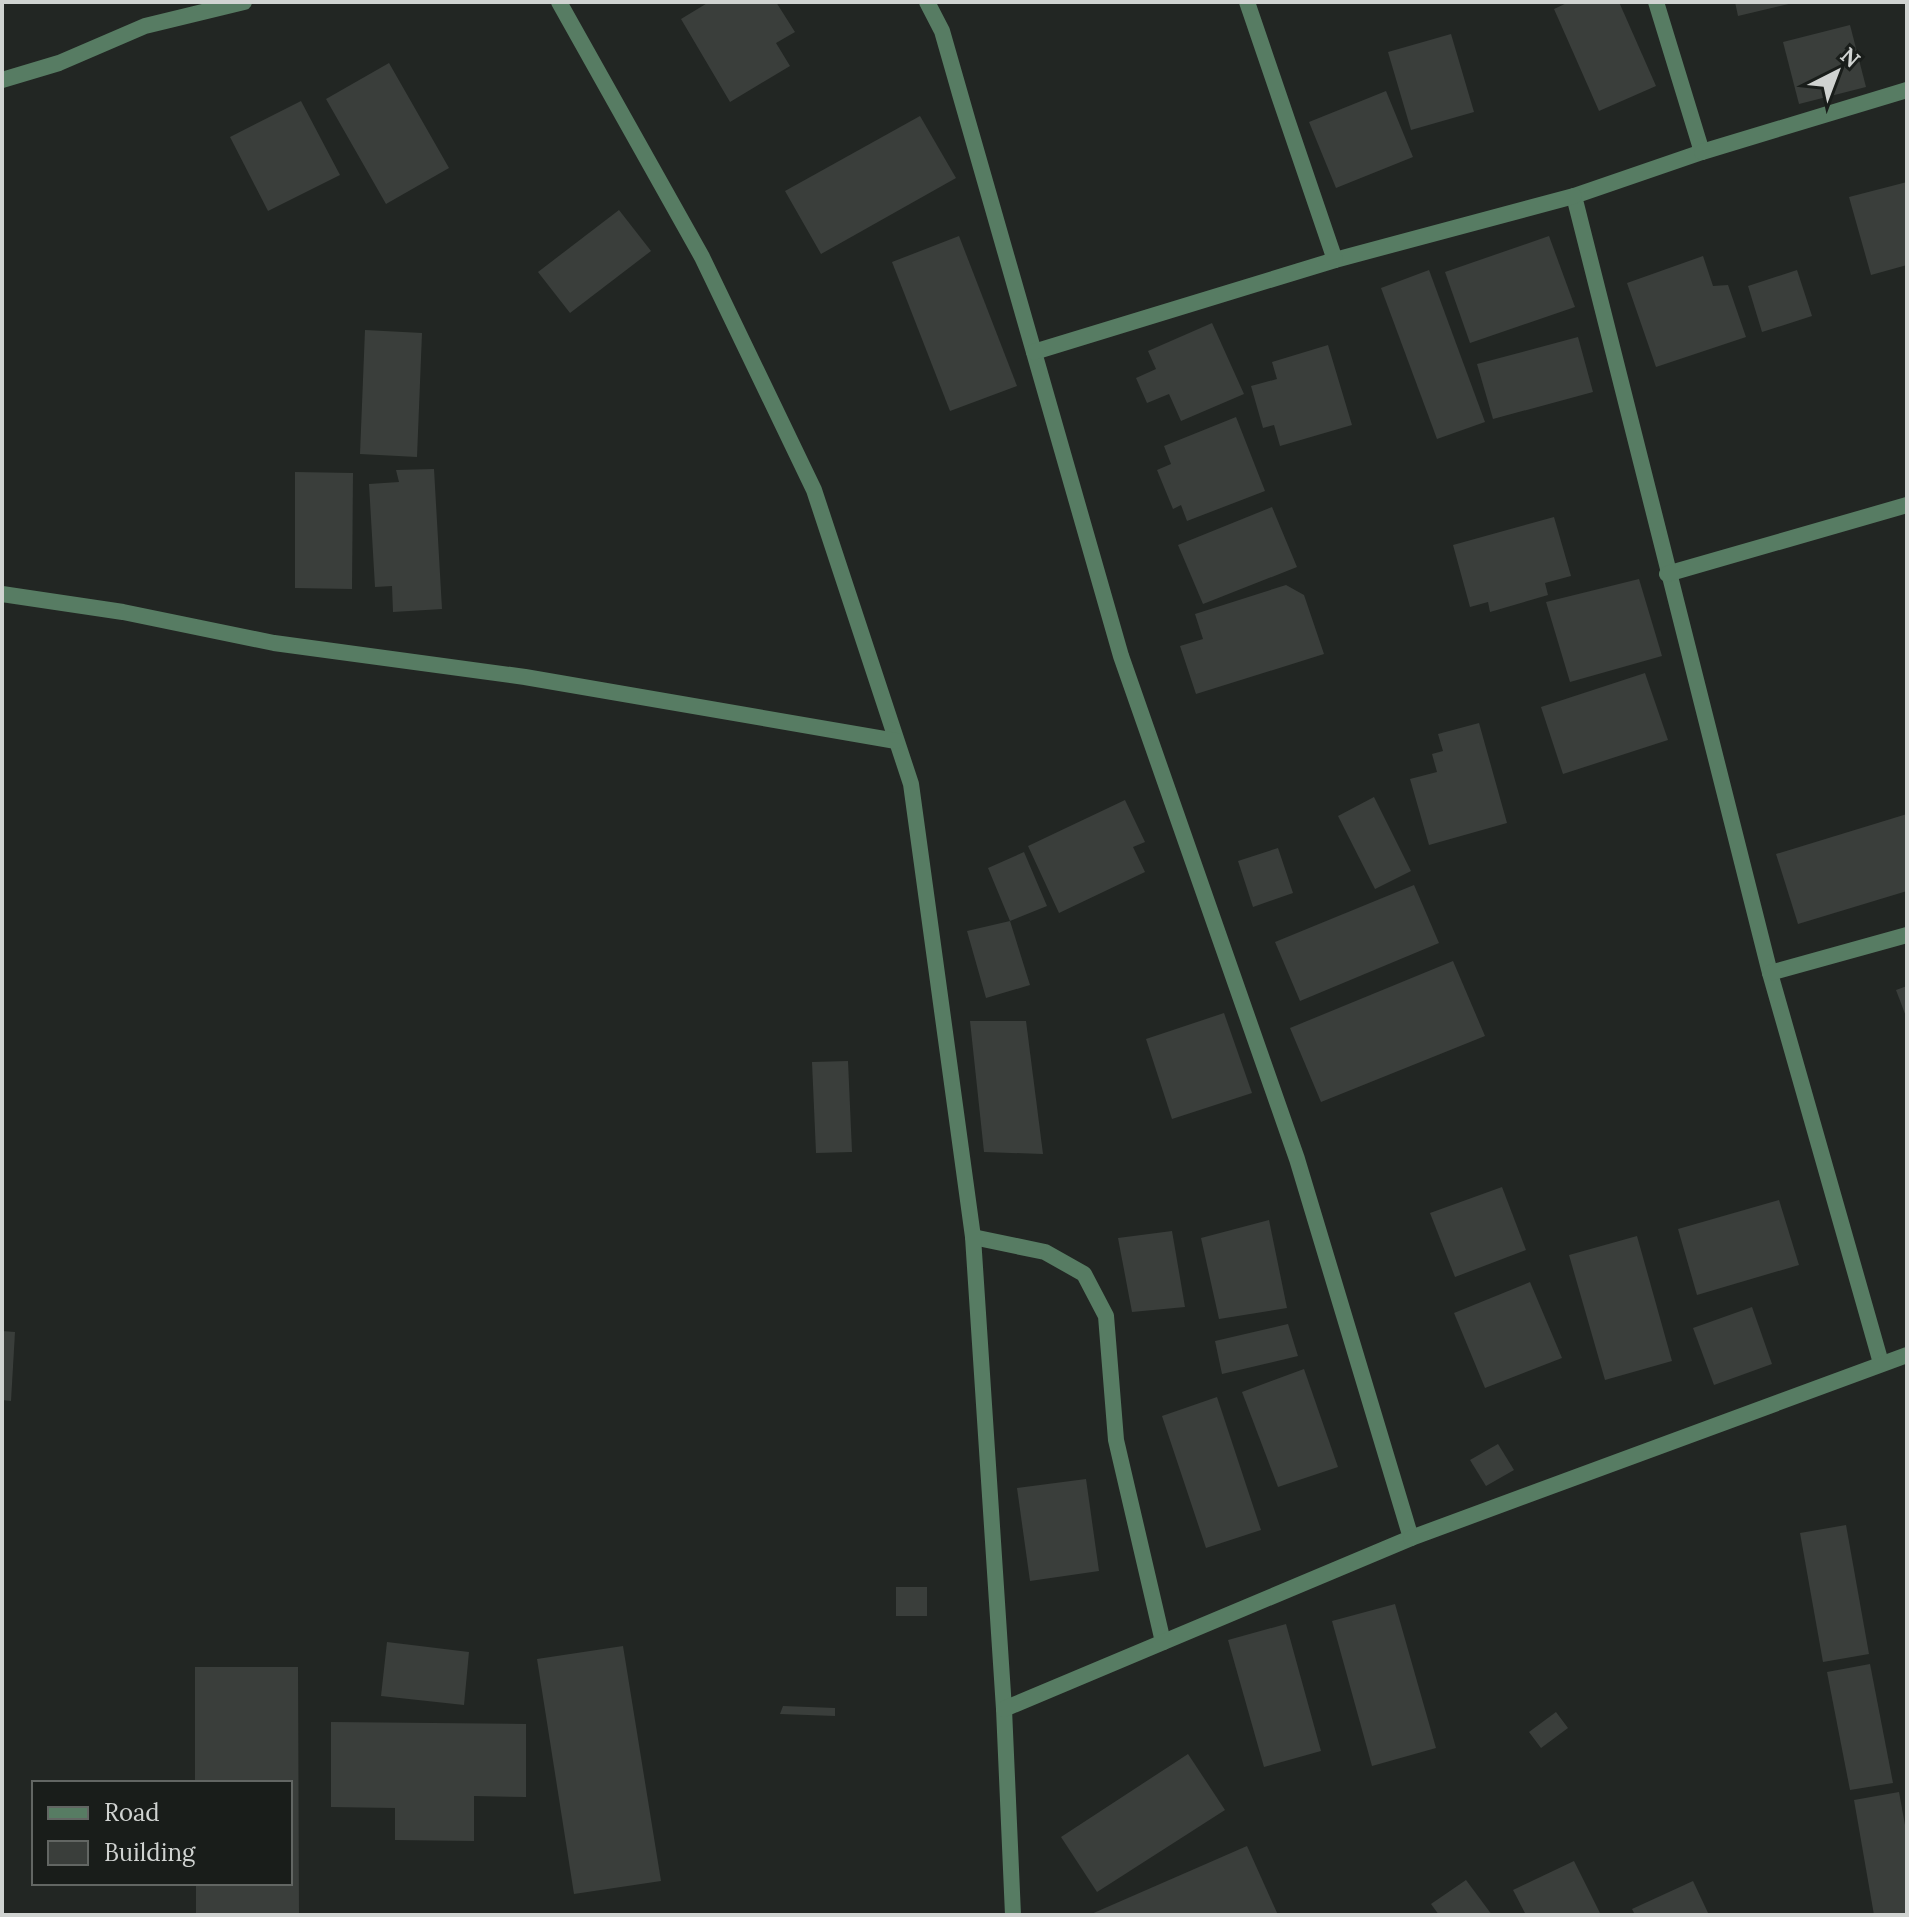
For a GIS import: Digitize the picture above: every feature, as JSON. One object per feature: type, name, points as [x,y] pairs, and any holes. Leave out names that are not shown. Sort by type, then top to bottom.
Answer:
[{"type":"street","points":[[2,80],[59,63],[145,26],[244,2]]},
{"type":"street","points":[[559,2],[702,257],[814,490],[911,784],[973,1237],[1004,1709],[1013,1915]]},
{"type":"street","points":[[927,2],[942,31],[1121,656],[1297,1159],[1411,1538]]},
{"type":"street","points":[[1247,2],[1335,260]]},
{"type":"street","points":[[1656,2],[1702,152]]},
{"type":"street","points":[[1034,352],[1335,260],[1574,196],[1702,152],[1907,90]]},
{"type":"street","points":[[1574,196],[1770,973],[1881,1363]]},
{"type":"street","points":[[1667,574],[1907,505]]},
{"type":"street","points":[[2,594],[123,612],[274,643],[525,677],[896,741]]},
{"type":"street","points":[[1770,973],[1907,935]]},
{"type":"street","points":[[973,1237],[1045,1252],[1084,1274],[1106,1316],[1116,1440],[1163,1642]]},
{"type":"street","points":[[1004,1709],[1411,1538],[1907,1355]]},
{"type":"building","points":[[709,2],[776,2],[795,32],[776,43],[790,66],[730,102],[681,19]]},
{"type":"building","points":[[1569,2],[1619,2],[1656,86],[1599,111],[1554,9]]},
{"type":"building","points":[[1735,2],[1793,2],[1793,3],[1738,16]]},
{"type":"building","points":[[1850,25],[1866,87],[1799,104],[1783,42]]},
{"type":"building","points":[[1451,34],[1474,112],[1411,130],[1388,52]]},
{"type":"building","points":[[389,63],[449,168],[386,204],[326,99]]},
{"type":"building","points":[[1386,91],[1413,157],[1336,188],[1309,122]]},
{"type":"building","points":[[301,101],[340,175],[268,211],[230,137]]},
{"type":"building","points":[[920,116],[956,178],[821,254],[785,191]]},
{"type":"building","points":[[1907,182],[1907,265],[1871,275],[1849,197]]},
{"type":"building","points":[[619,210],[651,251],[570,313],[538,272]]},
{"type":"building","points":[[959,236],[1017,386],[950,411],[892,262]]},
{"type":"building","points":[[1549,236],[1575,307],[1470,343],[1445,272]]},
{"type":"building","points":[[1703,256],[1713,286],[1728,285],[1746,337],[1656,367],[1627,283]]},
{"type":"building","points":[[1429,270],[1485,422],[1437,439],[1381,288]]},
{"type":"building","points":[[1797,270],[1812,316],[1762,332],[1748,286]]},
{"type":"building","points":[[1212,323],[1244,394],[1181,421],[1169,394],[1147,403],[1136,378],[1156,369],[1148,351]]},
{"type":"building","points":[[365,330],[422,333],[417,457],[360,454]]},
{"type":"building","points":[[1578,337],[1593,392],[1493,419],[1477,364]]},
{"type":"building","points":[[1328,345],[1352,425],[1280,446],[1274,425],[1263,428],[1251,386],[1277,379],[1272,362]]},
{"type":"building","points":[[1236,417],[1265,491],[1187,521],[1181,505],[1173,509],[1157,470],[1171,464],[1164,446]]},
{"type":"building","points":[[434,469],[442,609],[393,612],[392,586],[375,587],[369,484],[399,482],[396,470]]},
{"type":"building","points":[[295,472],[353,473],[352,589],[295,588]]},
{"type":"building","points":[[1272,507],[1297,567],[1203,604],[1178,545]]},
{"type":"building","points":[[1554,517],[1571,576],[1545,583],[1548,595],[1490,612],[1488,602],[1470,607],[1453,545]]},
{"type":"building","points":[[1639,579],[1662,656],[1570,682],[1546,602]]},
{"type":"building","points":[[1286,585],[1304,595],[1324,654],[1196,694],[1180,646],[1203,639],[1195,614]]},
{"type":"building","points":[[1645,673],[1668,740],[1563,774],[1541,707]]},
{"type":"building","points":[[1479,723],[1507,823],[1429,845],[1410,779],[1437,772],[1432,754],[1443,751],[1438,734]]},
{"type":"building","points":[[1374,797],[1411,871],[1375,889],[1338,816]]},
{"type":"building","points":[[1125,800],[1145,842],[1133,847],[1145,872],[1059,913],[1028,846]]},
{"type":"building","points":[[1907,814],[1907,891],[1798,924],[1776,854]]},
{"type":"building","points":[[1278,848],[1293,893],[1253,907],[1238,861]]},
{"type":"building","points":[[1024,852],[1047,906],[1010,921],[988,868]]},
{"type":"building","points":[[1414,885],[1439,943],[1300,1001],[1275,942]]},
{"type":"building","points":[[1010,921],[1030,985],[986,998],[967,931]]},
{"type":"building","points":[[1453,961],[1485,1036],[1321,1102],[1290,1028]]},
{"type":"building","points":[[1907,986],[1907,1019],[1896,990]]},
{"type":"building","points":[[1224,1013],[1252,1093],[1172,1119],[1146,1039]]},
{"type":"building","points":[[970,1021],[1026,1021],[1043,1154],[984,1152]]},
{"type":"building","points":[[848,1061],[852,1152],[816,1153],[812,1062]]},
{"type":"building","points":[[1502,1187],[1526,1250],[1455,1277],[1430,1213]]},
{"type":"building","points":[[1779,1200],[1799,1265],[1697,1295],[1678,1229]]},
{"type":"building","points":[[1269,1220],[1287,1308],[1219,1319],[1201,1238]]},
{"type":"building","points":[[1172,1231],[1185,1307],[1132,1312],[1118,1238]]},
{"type":"building","points":[[1637,1236],[1672,1361],[1605,1380],[1569,1255]]},
{"type":"building","points":[[1530,1282],[1562,1358],[1485,1388],[1454,1313]]},
{"type":"building","points":[[1752,1307],[1772,1364],[1714,1385],[1693,1328]]},
{"type":"building","points":[[1288,1324],[1298,1356],[1222,1374],[1215,1341]]},
{"type":"building","points":[[2,1331],[15,1332],[11,1401],[2,1400]]},
{"type":"building","points":[[1304,1369],[1338,1467],[1278,1487],[1242,1392]]},
{"type":"building","points":[[1217,1397],[1261,1530],[1206,1548],[1162,1416]]},
{"type":"building","points":[[1498,1444],[1514,1470],[1486,1486],[1470,1460]]},
{"type":"building","points":[[1086,1479],[1099,1571],[1030,1581],[1017,1488]]},
{"type":"building","points":[[1846,1525],[1869,1654],[1823,1662],[1800,1533]]},
{"type":"building","points":[[896,1587],[927,1587],[927,1616],[896,1616]]},
{"type":"building","points":[[1395,1604],[1436,1748],[1372,1766],[1332,1621]]},
{"type":"building","points":[[1286,1624],[1321,1751],[1264,1767],[1228,1640]]},
{"type":"building","points":[[387,1642],[469,1652],[464,1705],[381,1696]]},
{"type":"building","points":[[623,1646],[661,1881],[574,1894],[537,1659]]},
{"type":"building","points":[[1870,1664],[1893,1783],[1850,1790],[1827,1672]]},
{"type":"building","points":[[195,1667],[298,1667],[299,1915],[196,1915],[196,1885],[292,1885],[292,1781],[195,1781]]},
{"type":"building","points":[[783,1706],[835,1708],[835,1716],[780,1714]]},
{"type":"building","points":[[1556,1712],[1568,1728],[1541,1748],[1529,1732]]},
{"type":"building","points":[[331,1722],[526,1724],[526,1797],[474,1796],[474,1841],[395,1840],[395,1808],[331,1807]]},
{"type":"building","points":[[1188,1754],[1225,1810],[1097,1892],[1061,1837]]},
{"type":"building","points":[[1899,1792],[1907,1836],[1907,1915],[1874,1915],[1854,1800]]},
{"type":"building","points":[[1247,1846],[1278,1915],[1089,1915]]},
{"type":"building","points":[[1574,1861],[1601,1915],[1526,1915],[1513,1890]]},
{"type":"building","points":[[1466,1880],[1492,1915],[1439,1915],[1431,1904]]},
{"type":"building","points":[[1693,1881],[1709,1915],[1635,1915],[1632,1909]]}]
